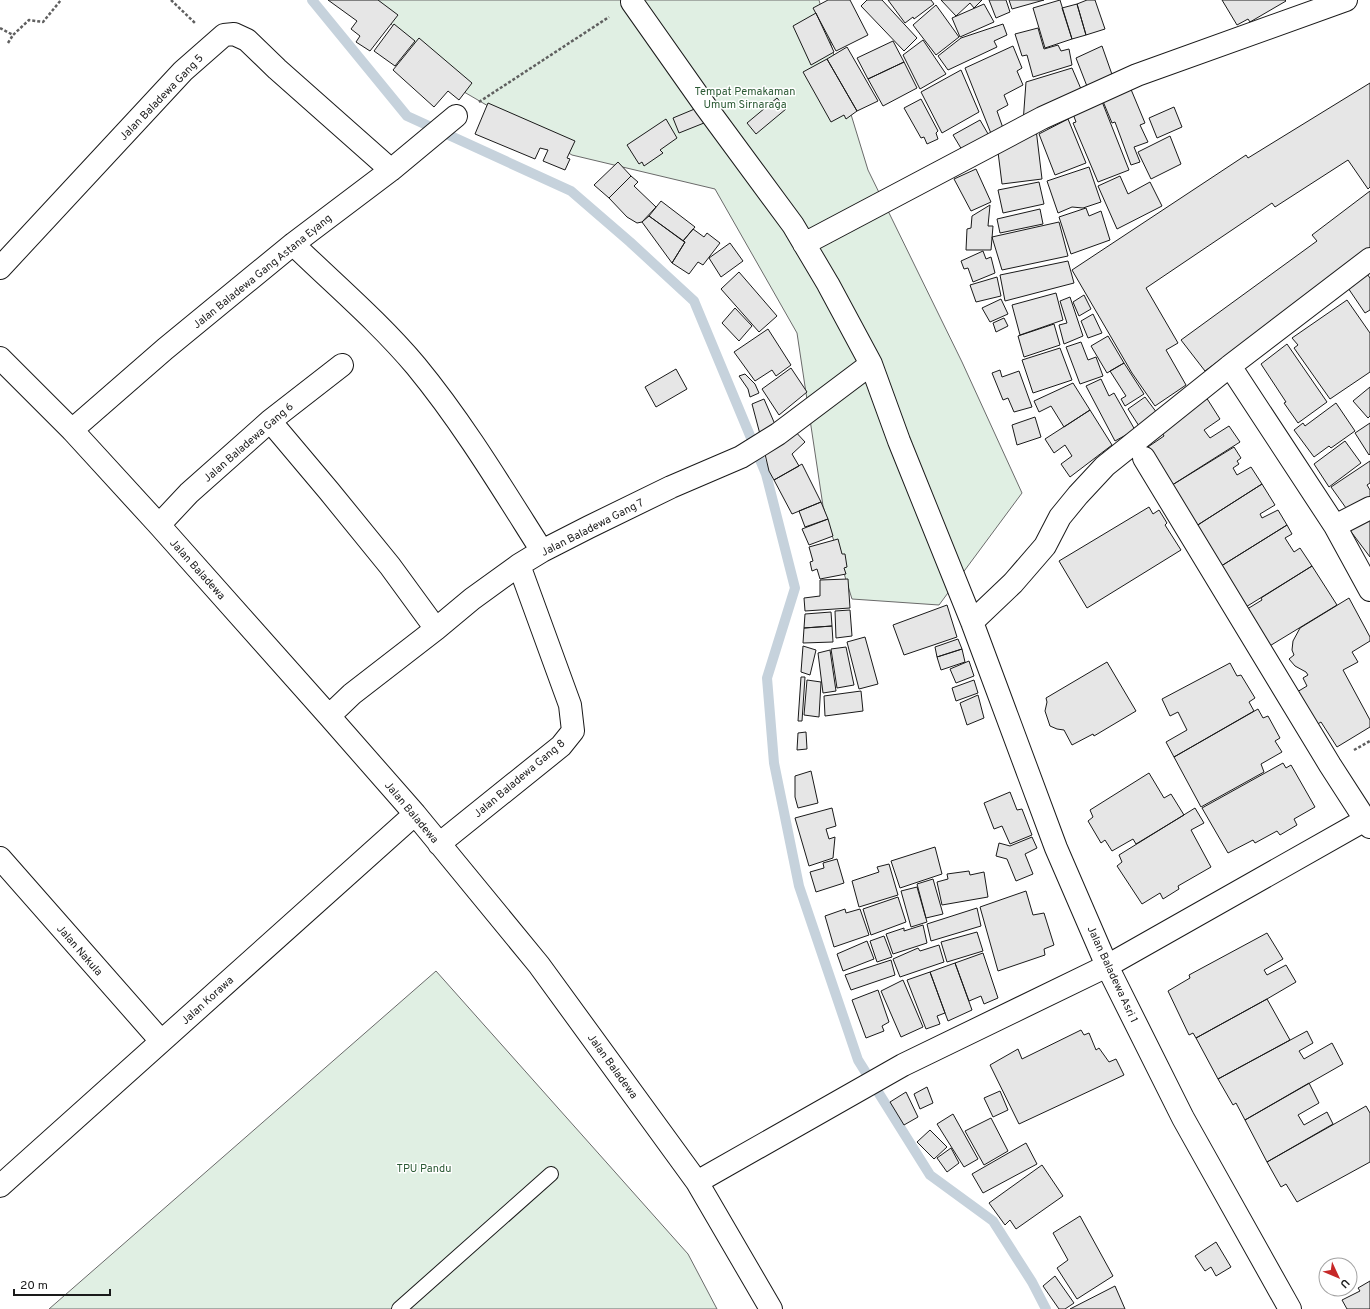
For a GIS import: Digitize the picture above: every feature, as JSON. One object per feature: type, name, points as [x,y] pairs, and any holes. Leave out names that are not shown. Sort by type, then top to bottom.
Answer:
[{"type":"street","points":[[804,244],[1042,118],[1130,78],[1346,0]]},
{"type":"street","name":"Jalan Baladewa Asri 1","points":[[632,2],[706,107],[780,207],[828,284],[871,364],[899,441],[972,622],[1056,848],[1107,966],[1183,1118],[1290,1309]]},
{"type":"street","name":"Jalan Baladewa Gang 5","points":[[0,268],[183,71],[224,35],[234,34],[247,40],[277,69],[391,170]]},
{"type":"street","name":"Jalan Baladewa Gang Astana Eyang","points":[[72,430],[165,349],[292,244],[391,170],[456,116]]},
{"type":"street","points":[[292,244],[384,331],[415,365],[481,455],[542,551]]},
{"type":"street","points":[[972,622],[1013,583],[1045,546],[1060,517],[1104,466],[1230,366],[1370,259]]},
{"type":"street","name":"Jalan Baladewa","points":[[0,358],[72,430],[159,525],[329,716],[415,814],[539,965],[697,1182],[771,1309]]},
{"type":"street","name":"Jalan Baladewa Gang 7","points":[[329,716],[352,694],[519,564],[542,551],[671,487],[741,457],[778,434],[871,364]]},
{"type":"street","name":"Jalan Baladewa Gang 6","points":[[159,525],[189,493],[270,421],[342,365]]},
{"type":"street","points":[[1230,366],[1335,526],[1370,590]]},
{"type":"street","points":[[270,421],[329,490],[385,560],[436,629]]},
{"type":"street","points":[[697,1182],[903,1065],[1107,966],[1368,824],[1330,765],[1144,458]]},
{"type":"street","points":[[1335,526],[1370,508]]},
{"type":"street","name":"Jalan Baladewa Gang 8","points":[[439,844],[561,746],[573,731],[570,705],[519,564]]},
{"type":"street","name":"Jalan Korawa","points":[[0,1186],[415,814]]},
{"type":"street","name":"Jalan Nakula","points":[[0,858],[161,1041]]},
{"type":"lane","points":[[399,1309],[551,1174]]},
{"type":"path","points":[[8,43],[13,35],[29,20],[43,22],[61,0]]},
{"type":"path","points":[[171,0],[216,42]]},
{"type":"path","points":[[456,116],[632,2]]},
{"type":"path","points":[[0,28],[13,35]]},
{"type":"green space","name":"Tempat Pemakaman Umum Sirnaraga","points":[[368,0],[819,0],[842,85],[868,170],[962,362],[1022,493],[939,605],[852,599],[823,506],[797,333],[715,189],[572,155],[447,82]]},
{"type":"green space","name":"TPU Pandu","points":[[436,971],[688,1254],[717,1309],[49,1309]]},
{"type":"building","points":[[328,0],[378,0],[398,15],[370,51],[356,42],[360,36],[351,29],[357,21]]},
{"type":"building","points":[[828,0],[850,0],[868,35],[836,51],[813,8]]},
{"type":"building","points":[[867,0],[882,0],[917,38],[904,51],[861,6]]},
{"type":"building","points":[[888,0],[931,0],[934,4],[914,19],[913,17],[905,23]]},
{"type":"building","points":[[941,0],[982,0],[974,8],[970,3],[956,16]]},
{"type":"building","points":[[989,0],[1006,0],[1010,12],[996,18]]},
{"type":"building","points":[[1009,0],[1044,0],[1012,9]]},
{"type":"building","points":[[1060,0],[1072,39],[1045,48],[1033,8]]},
{"type":"building","points":[[1087,0],[1095,0],[1105,29],[1086,35],[1077,4]]},
{"type":"building","points":[[1222,0],[1286,1],[1250,22],[1248,19],[1237,25]]},
{"type":"building","points":[[984,4],[994,22],[960,37],[952,18]]},
{"type":"building","points":[[1077,4],[1086,35],[1072,39],[1062,8]]},
{"type":"building","points":[[936,5],[959,37],[936,55],[913,25]]},
{"type":"building","points":[[816,13],[834,52],[811,65],[793,26]]},
{"type":"building","points":[[394,24],[415,41],[395,66],[374,51]]},
{"type":"building","points":[[1003,24],[1007,35],[994,41],[997,47],[948,70],[938,56],[961,38]]},
{"type":"building","points":[[1038,28],[1044,49],[1058,45],[1061,51],[1069,49],[1072,65],[1033,77],[1027,55],[1022,56],[1015,34]]},
{"type":"building","points":[[419,38],[472,83],[459,100],[448,91],[434,107],[393,70]]},
{"type":"building","points":[[923,40],[946,74],[920,89],[903,55]]},
{"type":"building","points":[[893,41],[904,62],[868,79],[857,58]]},
{"type":"building","points":[[1013,46],[1022,68],[1017,71],[1023,85],[1004,95],[1008,105],[997,111],[1004,131],[992,136],[965,68]]},
{"type":"building","points":[[1102,46],[1115,83],[1090,94],[1076,58]]},
{"type":"building","points":[[847,47],[878,101],[857,111],[827,59]]},
{"type":"building","points":[[827,59],[857,111],[846,119],[844,115],[831,122],[803,72]]},
{"type":"building","points":[[904,62],[917,88],[883,106],[868,79]]},
{"type":"building","points":[[1072,68],[1084,96],[1023,123],[1026,82]]},
{"type":"building","points":[[961,70],[979,112],[942,133],[921,92]]},
{"type":"building","points":[[1370,83],[1370,187],[1368,189],[1348,160],[1275,207],[1272,203],[1146,288],[1178,343],[1166,350],[1186,385],[1155,406],[1132,373],[1072,270],[1246,155],[1248,158]]},
{"type":"building","points":[[1130,87],[1145,123],[1140,125],[1148,142],[1134,147],[1140,162],[1131,165],[1115,122],[1112,123],[1102,99]]},
{"type":"building","points":[[777,98],[786,109],[756,134],[747,123]]},
{"type":"building","points":[[921,99],[938,131],[936,133],[938,139],[927,144],[924,137],[921,138],[904,108]]},
{"type":"building","points":[[1101,99],[1129,170],[1098,182],[1073,123],[1076,122],[1072,111]]},
{"type":"building","points":[[488,103],[575,141],[567,158],[570,159],[565,170],[543,161],[548,150],[540,148],[535,159],[475,134]]},
{"type":"building","points":[[1174,107],[1182,127],[1157,138],[1149,118]]},
{"type":"building","points":[[697,108],[704,123],[679,133],[673,118]]},
{"type":"building","points":[[666,119],[677,138],[660,150],[663,153],[644,166],[642,162],[639,164],[627,145]]},
{"type":"building","points":[[1068,119],[1086,163],[1055,175],[1039,134]]},
{"type":"building","points":[[980,120],[991,139],[965,155],[953,135]]},
{"type":"building","points":[[1036,129],[1042,179],[1002,184],[998,152]]},
{"type":"building","points":[[1170,136],[1181,164],[1151,179],[1138,152]]},
{"type":"building","points":[[618,162],[631,176],[609,198],[594,185]]},
{"type":"building","points":[[1089,167],[1101,202],[1083,208],[1072,207],[1058,213],[1047,181]]},
{"type":"building","points":[[976,169],[991,202],[971,211],[954,179]]},
{"type":"building","points":[[631,176],[638,182],[634,186],[656,207],[642,222],[637,223],[627,217],[609,198]]},
{"type":"building","points":[[1120,176],[1128,194],[1150,182],[1162,206],[1117,229],[1098,186]]},
{"type":"building","points":[[1039,182],[1044,204],[1003,213],[998,190]]},
{"type":"building","points":[[1370,191],[1370,250],[1205,371],[1181,340],[1317,241],[1312,235]]},
{"type":"building","points":[[661,201],[695,227],[683,241],[649,216]]},
{"type":"building","points":[[990,205],[988,226],[993,226],[991,250],[966,250],[967,229],[971,228],[972,216]]},
{"type":"building","points":[[1086,208],[1089,216],[1101,211],[1110,240],[1071,254],[1059,217]]},
{"type":"building","points":[[1040,209],[1043,224],[1000,233],[997,219]]},
{"type":"building","points":[[649,216],[685,242],[672,263],[642,222]]},
{"type":"building","points":[[1059,222],[1068,256],[1002,270],[992,237]]},
{"type":"building","points":[[693,229],[704,237],[707,233],[720,243],[703,265],[698,262],[689,274],[672,263],[685,242],[683,241]]},
{"type":"building","points":[[730,243],[743,261],[721,277],[709,258]]},
{"type":"building","points":[[983,251],[986,259],[991,257],[995,273],[973,282],[968,268],[964,269],[961,261]]},
{"type":"building","points":[[1068,261],[1074,283],[1005,301],[1000,275]]},
{"type":"building","points":[[1365,271],[1370,278],[1370,310],[1365,313],[1346,285]]},
{"type":"building","points":[[739,272],[777,316],[759,332],[721,289]]},
{"type":"building","points":[[997,277],[1001,296],[976,302],[970,285]]},
{"type":"building","points":[[1056,293],[1063,320],[1020,335],[1012,305]]},
{"type":"building","points":[[1084,295],[1091,309],[1079,316],[1073,302]]},
{"type":"building","points":[[1070,297],[1083,336],[1064,344],[1059,325],[1067,323],[1060,301]]},
{"type":"building","points":[[1001,299],[1008,314],[990,322],[982,308]]},
{"type":"building","points":[[1347,300],[1370,333],[1370,372],[1330,399],[1294,348],[1298,345],[1292,338]]},
{"type":"building","points":[[735,308],[752,326],[739,341],[722,323]]},
{"type":"building","points":[[1093,314],[1102,333],[1088,338],[1081,321]]},
{"type":"building","points":[[1004,318],[1008,326],[996,332],[993,323]]},
{"type":"building","points":[[1054,324],[1060,345],[1024,357],[1018,336]]},
{"type":"building","points":[[768,329],[791,365],[776,376],[772,370],[755,381],[734,352]]},
{"type":"building","points":[[1108,336],[1124,363],[1107,373],[1091,346]]},
{"type":"building","points":[[1081,342],[1088,360],[1096,357],[1103,376],[1080,384],[1066,347]]},
{"type":"building","points":[[1287,344],[1327,402],[1298,423],[1284,403],[1286,402],[1261,364]]},
{"type":"building","points":[[1060,348],[1072,380],[1033,393],[1022,360]]},
{"type":"building","points":[[1124,363],[1144,394],[1125,406],[1121,399],[1126,396],[1110,371]]},
{"type":"building","points":[[791,368],[807,392],[779,415],[762,389]]},
{"type":"building","points":[[676,369],[687,389],[656,407],[645,387]]},
{"type":"building","points":[[1000,370],[1002,377],[1019,371],[1032,407],[1014,412],[1008,398],[1003,400],[992,373]]},
{"type":"building","points":[[745,374],[755,384],[759,393],[750,397],[748,389],[739,376]]},
{"type":"building","points":[[1101,379],[1109,396],[1114,393],[1135,430],[1115,441],[1086,386]]},
{"type":"building","points":[[1073,383],[1090,410],[1064,427],[1051,406],[1039,412],[1034,401]]},
{"type":"building","points":[[1370,387],[1370,416],[1368,418],[1353,401]]},
{"type":"building","points":[[1145,397],[1157,413],[1139,426],[1128,409]]},
{"type":"building","points":[[1206,397],[1220,419],[1204,430],[1210,438],[1229,426],[1240,442],[1169,487],[1145,449],[1164,436],[1160,429]]},
{"type":"building","points":[[764,399],[777,429],[761,438],[752,404]]},
{"type":"building","points":[[1336,403],[1355,431],[1331,448],[1329,446],[1314,457],[1294,430],[1303,423],[1305,426]]},
{"type":"building","points":[[1090,410],[1112,445],[1070,477],[1061,464],[1072,456],[1065,445],[1054,453],[1045,439]]},
{"type":"building","points":[[1035,417],[1041,437],[1017,445],[1012,425]]},
{"type":"building","points":[[1370,423],[1370,454],[1369,455],[1355,433]]},
{"type":"building","points":[[793,429],[805,442],[792,454],[799,466],[774,480],[769,471],[765,454]]},
{"type":"building","points":[[1345,441],[1361,463],[1329,487],[1314,464]]},
{"type":"building","points":[[1234,447],[1241,458],[1237,461],[1239,464],[1233,468],[1237,475],[1251,467],[1262,484],[1193,528],[1169,487]]},
{"type":"building","points":[[1370,461],[1370,483],[1367,485],[1370,490],[1370,503],[1351,515],[1331,487]]},
{"type":"building","points":[[802,464],[821,502],[792,514],[774,480]]},
{"type":"building","points":[[1262,484],[1275,505],[1260,514],[1262,518],[1278,510],[1287,525],[1218,568],[1193,528]]},
{"type":"building","points":[[821,502],[828,519],[805,527],[799,511]]},
{"type":"building","points":[[1149,507],[1153,514],[1159,510],[1167,523],[1165,525],[1181,550],[1087,608],[1059,561]]},
{"type":"building","points":[[1370,514],[1370,557],[1349,529]]},
{"type":"building","points":[[828,519],[833,536],[809,545],[802,529]]},
{"type":"building","points":[[1287,525],[1292,534],[1285,538],[1294,552],[1300,548],[1312,566],[1241,610],[1218,568]]},
{"type":"building","points":[[838,539],[842,554],[845,554],[847,567],[844,568],[846,574],[820,579],[817,569],[812,571],[810,562],[813,561],[809,547]]},
{"type":"building","points":[[1312,566],[1337,605],[1268,647],[1244,611],[1262,600],[1261,598]]},
{"type":"building","points":[[848,579],[850,608],[805,611],[804,598],[820,596],[820,580]]},
{"type":"building","points":[[1349,598],[1370,637],[1370,641],[1352,652],[1358,662],[1343,670],[1370,720],[1370,727],[1337,747],[1321,722],[1311,728],[1292,695],[1307,686],[1303,678],[1308,675],[1306,672],[1295,666],[1289,659],[1294,655],[1292,650],[1293,641],[1300,628]]},
{"type":"building","points":[[947,605],[957,637],[904,655],[893,625]]},
{"type":"building","points":[[850,610],[852,636],[836,638],[835,611]]},
{"type":"building","points":[[831,612],[832,626],[804,628],[805,614]]},
{"type":"building","points":[[832,626],[833,642],[803,643],[804,628]]},
{"type":"building","points":[[865,637],[878,684],[859,689],[847,642]]},
{"type":"building","points":[[958,639],[962,649],[937,657],[935,647]]},
{"type":"building","points":[[803,646],[816,650],[810,675],[801,672]]},
{"type":"building","points":[[846,647],[854,685],[837,688],[831,649]]},
{"type":"building","points":[[962,649],[965,662],[941,670],[937,657]]},
{"type":"building","points":[[830,650],[836,691],[823,693],[818,653]]},
{"type":"building","points":[[969,661],[974,676],[956,683],[950,669]]},
{"type":"building","points":[[1107,662],[1136,711],[1094,736],[1093,734],[1072,745],[1064,730],[1050,726],[1045,711],[1047,702],[1046,698]]},
{"type":"building","points":[[1230,663],[1237,676],[1241,675],[1255,698],[1249,702],[1254,711],[1174,757],[1166,742],[1187,730],[1178,712],[1170,716],[1162,699]]},
{"type":"building","points":[[801,677],[805,677],[802,721],[798,721]]},
{"type":"building","points":[[807,680],[821,682],[819,717],[804,715]]},
{"type":"building","points":[[974,680],[978,693],[956,701],[952,688]]},
{"type":"building","points":[[861,691],[863,711],[825,716],[824,696]]},
{"type":"building","points":[[978,695],[984,718],[967,725],[960,703]]},
{"type":"building","points":[[1258,709],[1263,718],[1268,716],[1280,738],[1275,741],[1282,752],[1261,764],[1264,772],[1201,807],[1174,757]]},
{"type":"building","points":[[806,732],[807,749],[797,750],[798,733]]},
{"type":"building","points":[[1283,763],[1286,768],[1291,765],[1315,807],[1294,819],[1297,825],[1280,835],[1277,831],[1255,843],[1253,840],[1228,853],[1202,808]]},
{"type":"building","points":[[811,771],[818,803],[798,808],[795,797],[795,776]]},
{"type":"building","points":[[1149,773],[1164,798],[1171,794],[1184,815],[1136,844],[1133,839],[1112,851],[1105,840],[1101,843],[1088,821],[1093,817],[1090,810]]},
{"type":"building","points":[[1010,792],[1017,810],[1022,809],[1032,835],[1010,844],[1002,826],[994,829],[984,803]]},
{"type":"building","points":[[832,808],[836,826],[826,829],[829,839],[835,837],[833,858],[809,866],[795,818]]},
{"type":"building","points":[[1195,808],[1204,823],[1191,830],[1211,867],[1178,886],[1179,889],[1163,899],[1160,893],[1142,904],[1117,866],[1122,862],[1119,855]]},
{"type":"building","points":[[1032,837],[1037,848],[1025,854],[1033,874],[1016,881],[1007,859],[996,856],[999,843],[1010,846]]},
{"type":"building","points":[[935,847],[942,874],[900,888],[891,861]]},
{"type":"building","points":[[837,859],[844,883],[816,892],[810,872],[824,868],[823,863]]},
{"type":"building","points":[[889,864],[898,895],[859,907],[852,881],[879,872],[877,867]]},
{"type":"building","points":[[969,871],[970,875],[984,872],[988,897],[942,905],[937,882],[948,879],[947,874]]},
{"type":"building","points":[[933,879],[943,914],[926,918],[917,884]]},
{"type":"building","points":[[917,887],[927,922],[911,927],[901,891]]},
{"type":"building","points":[[1026,891],[1033,915],[1044,913],[1054,945],[1044,949],[1045,955],[998,971],[980,907]]},
{"type":"building","points":[[898,897],[906,922],[871,935],[863,909]]},
{"type":"building","points":[[977,908],[981,926],[931,941],[927,924]]},
{"type":"building","points":[[845,909],[846,913],[860,909],[869,935],[834,947],[825,916]]},
{"type":"building","points":[[923,925],[927,943],[893,954],[886,934],[904,928],[904,931]]},
{"type":"building","points":[[977,932],[983,951],[947,962],[941,942]]},
{"type":"building","points":[[1267,933],[1283,959],[1264,970],[1267,975],[1286,965],[1296,982],[1196,1038],[1193,1033],[1189,1035],[1168,991],[1190,978],[1189,975]]},
{"type":"building","points":[[884,936],[892,957],[877,962],[870,941]]},
{"type":"building","points":[[867,941],[874,959],[843,971],[837,954]]},
{"type":"building","points":[[939,945],[944,962],[900,977],[893,959],[918,948],[920,951]]},
{"type":"building","points":[[983,953],[998,998],[984,1004],[981,996],[969,1001],[955,963]]},
{"type":"building","points":[[891,960],[895,975],[851,990],[845,975]]},
{"type":"building","points":[[955,963],[972,1010],[948,1021],[930,972]]},
{"type":"building","points":[[930,972],[945,1013],[937,1016],[940,1024],[926,1029],[907,980]]},
{"type":"building","points":[[903,980],[923,1027],[901,1037],[881,991]]},
{"type":"building","points":[[878,990],[889,1022],[882,1026],[884,1031],[866,1038],[852,1000]]},
{"type":"building","points":[[1267,999],[1290,1040],[1218,1079],[1196,1038]]},
{"type":"building","points":[[1081,1030],[1084,1035],[1089,1033],[1096,1050],[1099,1048],[1109,1062],[1116,1059],[1124,1075],[1019,1124],[990,1065],[1018,1049],[1022,1059]]},
{"type":"building","points":[[1307,1031],[1313,1043],[1299,1051],[1304,1059],[1332,1043],[1343,1064],[1245,1120],[1236,1103],[1233,1105],[1218,1079]]},
{"type":"building","points":[[1309,1083],[1319,1103],[1298,1115],[1304,1125],[1327,1112],[1333,1124],[1267,1162],[1245,1120]]},
{"type":"building","points":[[927,1087],[933,1103],[920,1109],[914,1094]]},
{"type":"building","points":[[1000,1091],[1008,1110],[993,1117],[984,1098]]},
{"type":"building","points":[[906,1092],[918,1117],[904,1125],[890,1102]]},
{"type":"building","points":[[1366,1106],[1370,1113],[1370,1162],[1297,1202],[1286,1184],[1281,1187],[1267,1162]]},
{"type":"building","points":[[953,1114],[978,1159],[964,1167],[937,1124]]},
{"type":"building","points":[[991,1118],[1008,1151],[984,1165],[965,1131]]},
{"type":"building","points":[[930,1130],[947,1147],[934,1159],[917,1142]]},
{"type":"building","points":[[1026,1143],[1037,1164],[983,1193],[972,1174]]},
{"type":"building","points":[[951,1148],[959,1163],[947,1172],[937,1158]]},
{"type":"building","points":[[1042,1165],[1063,1196],[1016,1229],[1010,1220],[1005,1225],[989,1203]]},
{"type":"building","points":[[1080,1216],[1113,1276],[1077,1299],[1057,1268],[1068,1260],[1053,1233]]},
{"type":"building","points":[[1216,1242],[1231,1267],[1216,1276],[1211,1267],[1205,1271],[1195,1256]]},
{"type":"building","points":[[1055,1276],[1074,1303],[1065,1309],[1059,1309],[1043,1286]]},
{"type":"building","points":[[1370,1281],[1370,1309],[1347,1309],[1342,1300],[1348,1297],[1358,1297],[1358,1292],[1360,1291],[1358,1288]]},
{"type":"building","points":[[1115,1286],[1125,1309],[1070,1309]]},
{"type":"waterway","points":[[312,0],[407,116],[571,191],[630,242],[694,301],[766,474],[795,588],[767,678],[774,763],[799,886],[858,1060],[930,1175],[993,1221],[1032,1282],[1046,1309]]}]
